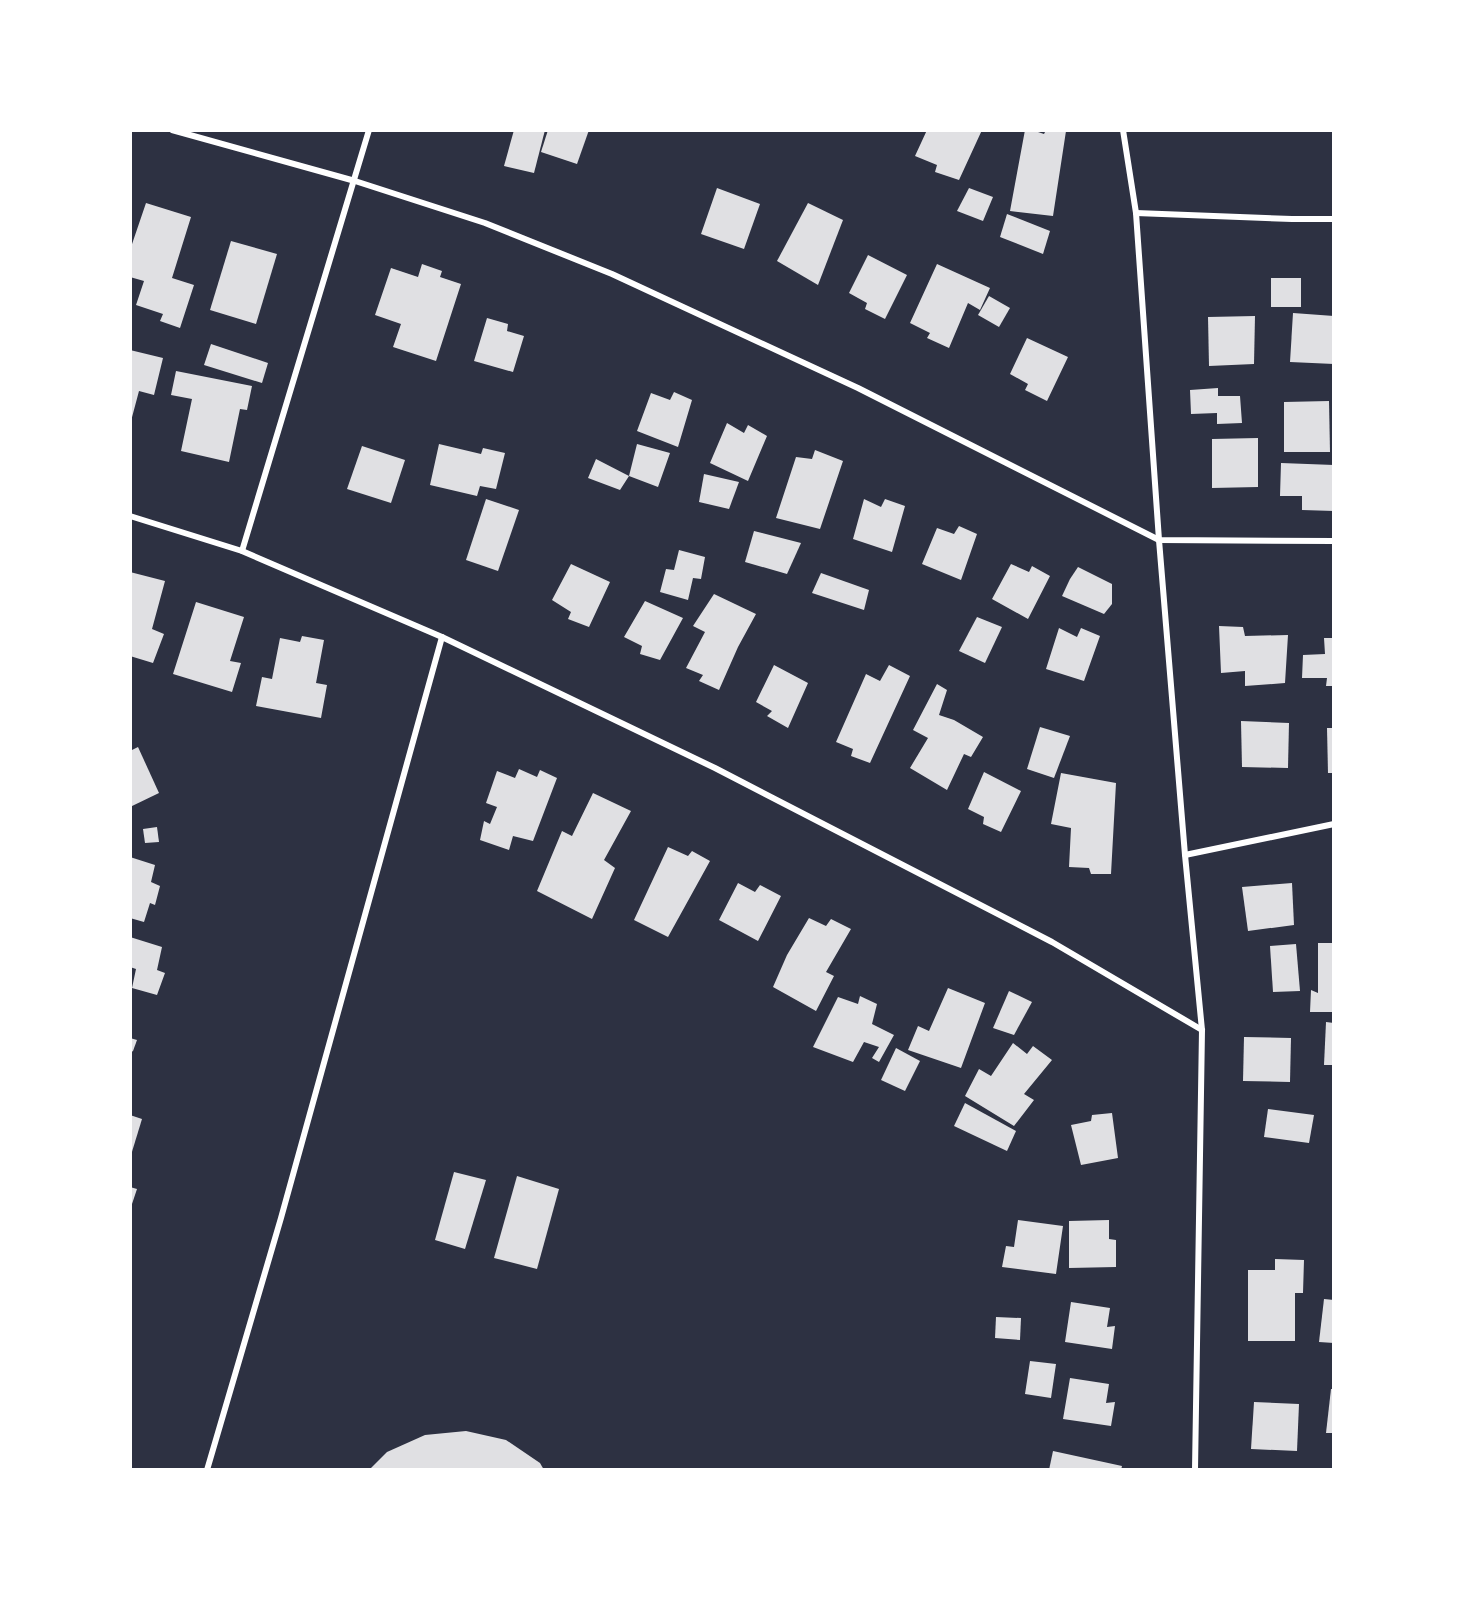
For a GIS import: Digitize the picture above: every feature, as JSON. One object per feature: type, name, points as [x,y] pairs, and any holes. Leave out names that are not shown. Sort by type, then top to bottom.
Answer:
[{"type":"street","points":[[172,130],[355,181],[485,223],[612,274],[858,388],[1159,540],[1334,541]]},
{"type":"street","points":[[243,551],[369,130]]},
{"type":"street","points":[[1123,130],[1136,213],[1159,540],[1202,1030],[1195,1470]]},
{"type":"street","points":[[1136,213],[1334,219]]},
{"type":"street","points":[[130,516],[243,551],[442,637],[726,773],[1052,942],[1202,1030]]},
{"type":"street","points":[[207,1470],[280,1218],[442,637]]},
{"type":"street","points":[[1185,855],[1334,824]]},
{"type":"building","points":[[514,130],[545,130],[534,173],[504,166]]},
{"type":"building","points":[[548,130],[589,130],[577,164],[541,152]]},
{"type":"building","points":[[927,130],[982,130],[959,180],[935,172],[937,165],[915,156]]},
{"type":"building","points":[[1025,130],[1044,134],[1046,130],[1066,131],[1053,216],[1010,211]]},
{"type":"building","points":[[717,188],[760,204],[744,249],[701,234]]},
{"type":"building","points":[[969,188],[993,197],[983,221],[957,211]]},
{"type":"building","points":[[146,203],[191,217],[172,278],[194,285],[180,328],[160,321],[163,314],[136,305],[144,281],[130,277],[130,250]]},
{"type":"building","points":[[808,203],[843,220],[818,285],[777,261]]},
{"type":"building","points":[[1007,214],[1050,231],[1043,254],[1000,237]]},
{"type":"building","points":[[231,241],[277,254],[256,324],[210,310]]},
{"type":"building","points":[[868,255],[907,275],[885,319],[865,309],[867,303],[849,293]]},
{"type":"building","points":[[422,264],[442,271],[440,277],[461,284],[436,361],[393,347],[401,324],[375,315],[391,268],[418,277]]},
{"type":"building","points":[[937,264],[990,288],[980,310],[968,303],[949,348],[927,338],[930,333],[910,323]]},
{"type":"building","points":[[1271,278],[1301,278],[1301,307],[1271,307]]},
{"type":"building","points":[[989,296],[1010,308],[999,327],[978,315]]},
{"type":"building","points":[[1293,313],[1334,316],[1334,364],[1290,362]]},
{"type":"building","points":[[1255,316],[1254,364],[1209,366],[1208,317]]},
{"type":"building","points":[[487,318],[508,324],[507,331],[524,336],[513,372],[474,361]]},
{"type":"building","points":[[1027,338],[1068,357],[1047,401],[1025,390],[1028,384],[1010,374]]},
{"type":"building","points":[[211,344],[268,363],[262,383],[204,365]]},
{"type":"building","points":[[130,350],[163,358],[154,395],[139,391],[131,421]]},
{"type":"building","points":[[176,371],[252,386],[247,410],[240,409],[229,462],[181,451],[192,399],[171,395]]},
{"type":"building","points":[[1218,388],[1218,396],[1240,396],[1242,423],[1217,424],[1217,413],[1191,414],[1190,390]]},
{"type":"building","points":[[674,392],[692,400],[678,447],[637,431],[651,393],[670,400]]},
{"type":"building","points":[[1329,401],[1330,452],[1284,452],[1284,402]]},
{"type":"building","points":[[727,423],[744,433],[748,425],[767,436],[748,481],[710,463]]},
{"type":"building","points":[[1258,438],[1258,487],[1212,488],[1212,439]]},
{"type":"building","points":[[439,444],[481,454],[483,448],[505,453],[496,489],[480,486],[477,496],[430,485]]},
{"type":"building","points":[[637,444],[670,453],[658,487],[629,476]]},
{"type":"building","points":[[362,446],[405,460],[391,503],[347,489]]},
{"type":"building","points":[[815,450],[843,461],[820,529],[776,518],[796,457],[812,459]]},
{"type":"building","points":[[596,459],[629,476],[620,490],[588,478]]},
{"type":"building","points":[[1281,463],[1334,465],[1334,511],[1302,510],[1302,496],[1280,496]]},
{"type":"building","points":[[704,474],[739,482],[729,509],[699,502]]},
{"type":"building","points":[[486,499],[519,510],[498,571],[466,560]]},
{"type":"building","points":[[864,499],[881,507],[885,499],[905,506],[892,552],[853,539]]},
{"type":"building","points":[[959,526],[977,534],[961,580],[922,564],[937,528],[954,534]]},
{"type":"building","points":[[754,531],[801,543],[787,574],[745,562]]},
{"type":"building","points":[[679,550],[705,557],[701,579],[693,578],[688,600],[660,592],[666,569],[674,570]]},
{"type":"building","points":[[571,564],[610,582],[589,627],[568,619],[571,612],[552,600]]},
{"type":"building","points":[[1011,564],[1029,572],[1032,566],[1050,576],[1028,619],[992,599]]},
{"type":"building","points":[[1078,567],[1112,584],[1112,604],[1104,614],[1062,596]]},
{"type":"building","points":[[130,572],[165,581],[152,629],[164,634],[153,663],[130,656]]},
{"type":"building","points":[[821,573],[869,590],[864,610],[812,593]]},
{"type":"building","points":[[714,594],[756,614],[719,690],[699,681],[703,675],[686,668],[705,632],[693,626]]},
{"type":"building","points":[[645,601],[683,618],[660,660],[640,654],[642,646],[624,637]]},
{"type":"building","points":[[196,602],[244,617],[230,661],[241,663],[232,692],[173,674]]},
{"type":"building","points":[[977,617],[1002,627],[985,663],[959,651]]},
{"type":"building","points":[[1219,626],[1243,627],[1245,636],[1288,635],[1285,683],[1245,686],[1245,671],[1221,673]]},
{"type":"building","points":[[1059,628],[1077,637],[1081,628],[1100,636],[1084,681],[1046,669]]},
{"type":"building","points":[[302,636],[324,640],[316,683],[327,685],[321,718],[256,706],[262,677],[272,679],[280,638],[300,642]]},
{"type":"building","points":[[1324,638],[1334,638],[1334,686],[1326,686],[1327,678],[1302,678],[1303,655],[1325,654]]},
{"type":"building","points":[[774,665],[808,683],[788,728],[767,716],[772,711],[756,702]]},
{"type":"building","points":[[889,665],[910,676],[870,763],[851,756],[853,749],[836,742],[866,674],[880,681]]},
{"type":"building","points":[[937,684],[947,690],[939,715],[954,720],[983,737],[971,757],[964,754],[947,790],[910,768],[928,738],[913,730]]},
{"type":"building","points":[[1241,721],[1289,723],[1288,768],[1242,767]]},
{"type":"building","points":[[1040,727],[1070,736],[1054,778],[1027,769]]},
{"type":"building","points":[[1327,728],[1334,728],[1334,773],[1328,773]]},
{"type":"building","points":[[138,747],[159,793],[130,807],[130,751]]},
{"type":"building","points":[[519,769],[537,777],[540,770],[557,778],[533,841],[513,836],[509,850],[480,840],[484,821],[490,824],[497,807],[486,803],[497,771],[515,778]]},
{"type":"building","points":[[984,772],[1021,791],[1001,832],[983,824],[984,817],[968,809]]},
{"type":"building","points":[[1061,773],[1116,783],[1111,874],[1091,874],[1089,868],[1069,867],[1071,828],[1051,824]]},
{"type":"building","points":[[593,793],[631,811],[604,860],[615,868],[592,919],[537,891],[562,831],[572,836]]},
{"type":"building","points":[[157,827],[159,842],[145,843],[143,829]]},
{"type":"building","points":[[668,847],[688,856],[692,851],[710,861],[668,937],[634,920]]},
{"type":"building","points":[[130,857],[155,865],[151,882],[160,886],[155,905],[150,903],[144,922],[130,918]]},
{"type":"building","points":[[738,883],[755,892],[760,885],[781,896],[758,941],[719,920]]},
{"type":"building","points":[[1292,883],[1294,925],[1248,931],[1242,887]]},
{"type":"building","points":[[809,918],[826,926],[831,919],[851,929],[826,972],[834,976],[816,1011],[773,987],[787,955]]},
{"type":"building","points":[[130,937],[162,947],[157,970],[165,973],[157,995],[132,988],[136,969],[130,967]]},
{"type":"building","points":[[1318,943],[1334,943],[1334,1012],[1310,1012],[1311,990],[1318,993]]},
{"type":"building","points":[[1296,944],[1300,991],[1273,992],[1270,946]]},
{"type":"building","points":[[948,988],[985,1003],[961,1068],[908,1050],[918,1026],[929,1031]]},
{"type":"building","points":[[1009,991],[1032,1002],[1014,1035],[993,1028]]},
{"type":"building","points":[[860,996],[877,1004],[872,1024],[894,1035],[879,1062],[872,1058],[879,1047],[864,1042],[853,1062],[813,1047],[838,997],[858,1004]]},
{"type":"building","points":[[1326,1022],[1334,1023],[1334,1065],[1324,1065]]},
{"type":"building","points":[[1244,1037],[1291,1038],[1290,1082],[1243,1081]]},
{"type":"building","points":[[130,1038],[137,1040],[130,1053]]},
{"type":"building","points":[[1013,1043],[1027,1054],[1033,1046],[1052,1060],[1024,1094],[1034,1100],[1014,1126],[965,1096],[979,1069],[991,1076]]},
{"type":"building","points":[[896,1048],[920,1061],[905,1091],[881,1080]]},
{"type":"building","points":[[965,1103],[1016,1131],[1007,1151],[954,1126]]},
{"type":"building","points":[[1268,1109],[1314,1115],[1309,1143],[1264,1137]]},
{"type":"building","points":[[1112,1113],[1118,1158],[1081,1165],[1071,1125],[1091,1121],[1092,1115]]},
{"type":"building","points":[[130,1115],[142,1119],[131,1155],[130,1155]]},
{"type":"building","points":[[454,1172],[486,1180],[465,1249],[435,1240]]},
{"type":"building","points":[[517,1176],[559,1189],[537,1269],[494,1258]]},
{"type":"building","points":[[130,1187],[137,1189],[131,1207],[130,1207]]},
{"type":"building","points":[[1018,1220],[1063,1226],[1056,1274],[1002,1267],[1006,1246],[1014,1247]]},
{"type":"building","points":[[1109,1220],[1109,1239],[1116,1240],[1116,1267],[1069,1268],[1069,1221]]},
{"type":"building","points":[[1275,1259],[1304,1260],[1303,1293],[1295,1293],[1295,1341],[1248,1341],[1248,1270],[1275,1270]]},
{"type":"building","points":[[1324,1299],[1334,1300],[1334,1343],[1319,1342]]},
{"type":"building","points":[[1071,1302],[1110,1308],[1107,1327],[1115,1326],[1112,1349],[1065,1342]]},
{"type":"building","points":[[996,1317],[1021,1318],[1020,1340],[995,1338]]},
{"type":"building","points":[[1030,1361],[1056,1364],[1051,1398],[1025,1394]]},
{"type":"building","points":[[1070,1378],[1109,1384],[1106,1403],[1115,1402],[1111,1426],[1063,1419]]},
{"type":"building","points":[[1331,1389],[1334,1389],[1334,1433],[1326,1433]]},
{"type":"building","points":[[1254,1402],[1299,1404],[1297,1451],[1251,1449]]},
{"type":"building","points":[[466,1431],[506,1440],[540,1463],[544,1470],[369,1470],[387,1452],[425,1435]]},
{"type":"building","points":[[1053,1451],[1122,1466],[1121,1470],[1049,1470]]}]
